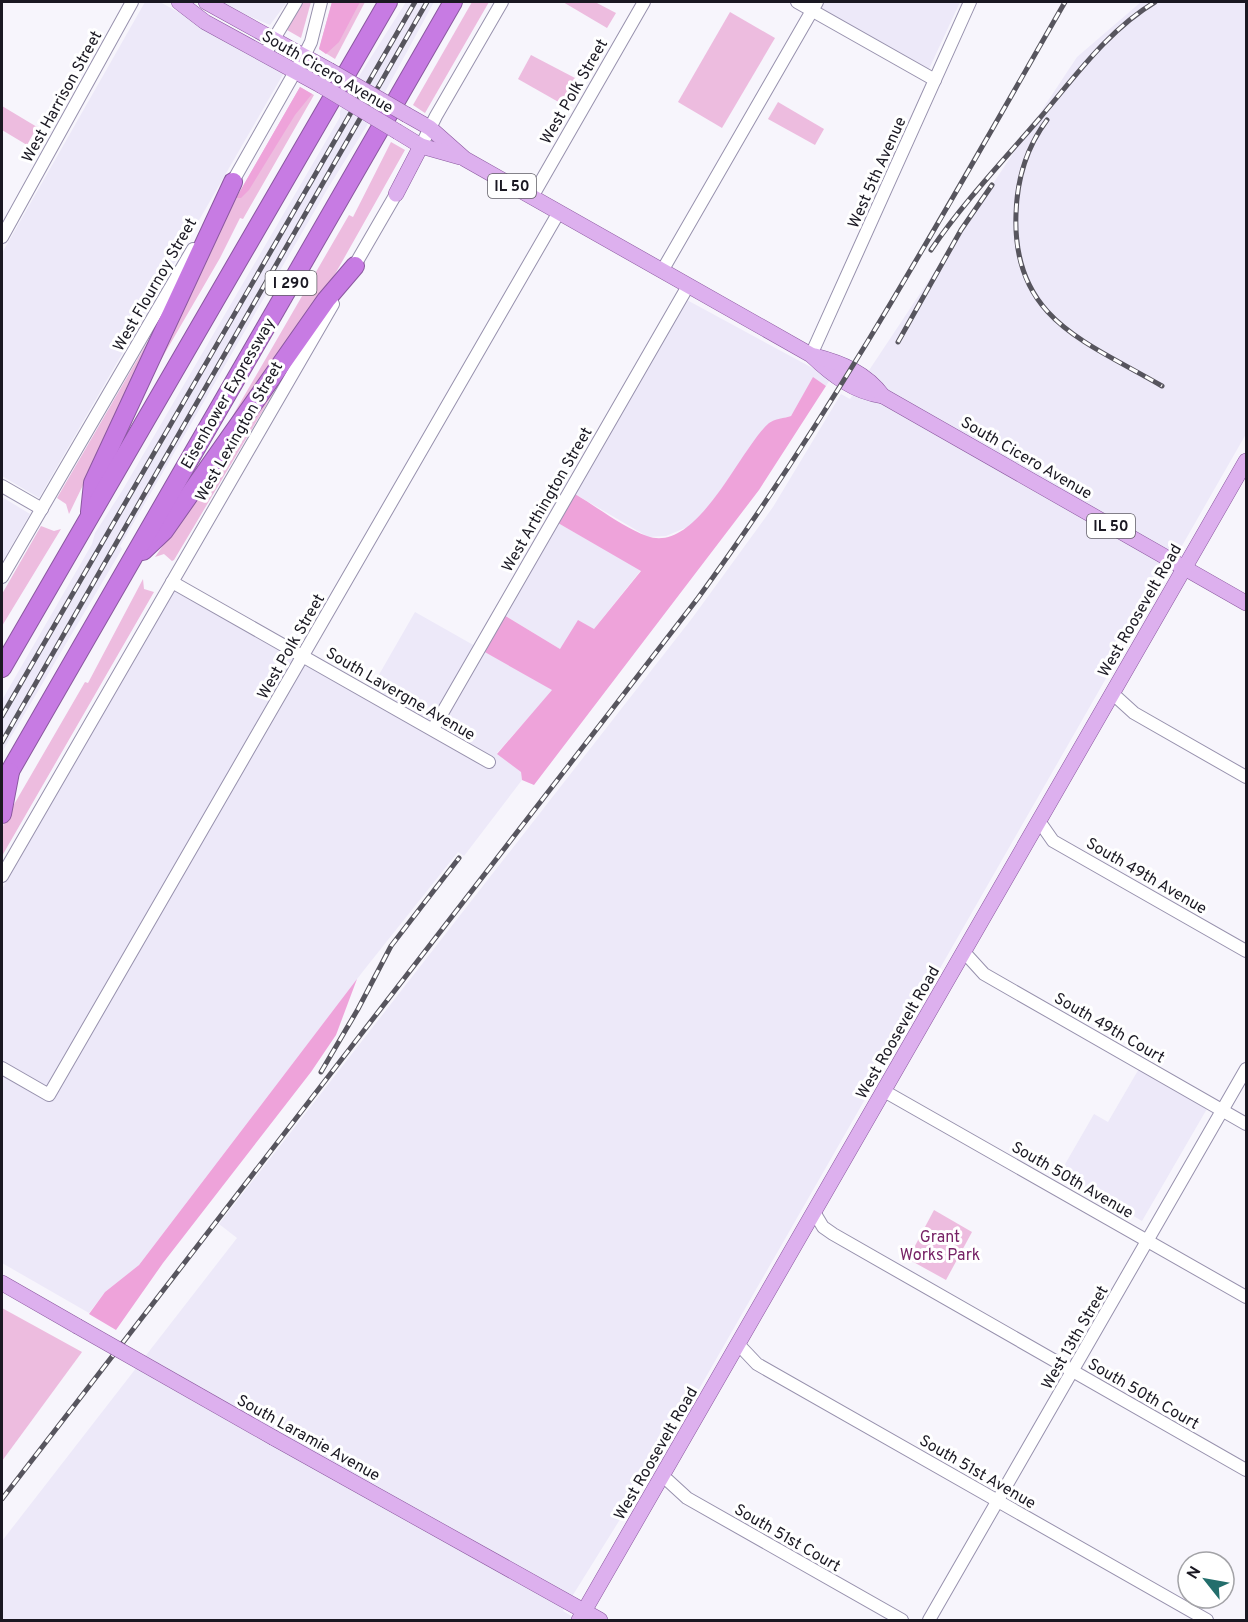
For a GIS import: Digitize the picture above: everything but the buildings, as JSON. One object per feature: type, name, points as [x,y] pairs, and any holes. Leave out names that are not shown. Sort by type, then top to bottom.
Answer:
[{"type":"highway","points":[[2,668],[388,2]]},
{"type":"highway","name":"Eisenhower Expressway","points":[[2,814],[6,777],[453,2]]},
{"type":"highway","points":[[90,518],[93,483],[233,182]]},
{"type":"highway","points":[[128,564],[164,531],[326,300],[355,266]]},
{"type":"highway","points":[[2,652],[22,633]]},
{"type":"main road","name":"South Cicero Avenue","points":[[179,2],[206,22],[297,71],[421,146],[465,159]]},
{"type":"main road","name":"South Cicero Avenue","points":[[207,2],[275,38],[430,128],[465,159],[811,355],[848,367],[872,381],[883,396],[1246,603]]},
{"type":"main road","name":"West Lexington Street","points":[[396,194],[421,146]]},
{"type":"main road","name":"West Roosevelt Road","points":[[582,1616],[1246,461]]},
{"type":"main road","name":"South Laramie Avenue","points":[[2,1283],[582,1616],[600,1620]]},
{"type":"street","name":"West Harrison Street","points":[[2,237],[132,2]]},
{"type":"street","points":[[265,54],[296,2]]},
{"type":"street","name":"West Flournoy Street","points":[[2,577],[297,71],[311,42],[321,2]]},
{"type":"street","name":"West Lexington Street","points":[[421,146],[502,2]]},
{"type":"street","name":"West Polk Street","points":[[532,197],[644,2]]},
{"type":"street","points":[[797,2],[815,6],[935,80]]},
{"type":"street","name":"West 5th Avenue","points":[[811,355],[970,2]]},
{"type":"street","points":[[662,271],[815,6]]},
{"type":"street","name":"West Lexington Street","points":[[2,876],[396,194]]},
{"type":"street","name":"West Polk Street","points":[[2,1068],[49,1095],[559,212]]},
{"type":"street","name":"West Arthington Street","points":[[433,729],[688,286]]},
{"type":"street","points":[[2,486],[42,509]]},
{"type":"street","name":"South Lavergne Avenue","points":[[172,582],[489,762]]},
{"type":"street","points":[[1112,693],[1134,712],[1246,777]]},
{"type":"street","name":"South 49th Avenue","points":[[1039,821],[1053,841],[1246,951]]},
{"type":"street","name":"South 49th Court","points":[[964,952],[984,974],[1246,1124]]},
{"type":"street","name":"West 13th Street","points":[[929,1620],[1246,1069]]},
{"type":"street","name":"South 50th Avenue","points":[[884,1090],[1246,1296]]},
{"type":"street","name":"South 50th Court","points":[[814,1212],[828,1232],[1246,1470]]},
{"type":"street","name":"South 51st Avenue","points":[[738,1344],[757,1364],[1207,1620]]},
{"type":"street","name":"South 51st Court","points":[[663,1476],[687,1498],[902,1620]]},
{"type":"shaded area","points":[[145,2],[160,2],[285,71],[39,498],[2,476],[2,253]]},
{"type":"shaded area","points":[[216,2],[287,2],[270,25]]},
{"type":"shaded area","points":[[332,2],[360,2],[339,42],[326,54],[319,49]]},
{"type":"shaded area","points":[[406,2],[434,2],[366,127],[328,188],[120,546],[122,549],[2,752],[2,700],[92,544],[95,533],[122,491],[340,117],[340,111],[361,73]]},
{"type":"shaded area","points":[[809,2],[960,2],[929,69]]},
{"type":"shaded area","points":[[1141,2],[1246,2],[1246,434],[675,1431],[563,1611],[578,1620],[2,1620],[2,1541],[237,1238],[219,1224],[693,617],[773,507],[841,394],[850,399],[1077,57]]},
{"type":"shaded area","points":[[300,87],[312,94],[295,115],[249,190],[241,198],[236,198]]},
{"type":"shaded area","points":[[687,300],[831,378],[826,386],[813,378],[791,416],[770,422],[708,507],[690,526],[666,536],[648,537],[575,494]]},
{"type":"shaded area","points":[[813,377],[826,386],[759,490],[534,785],[522,780],[521,772],[497,754],[552,690],[483,651],[504,615],[560,649],[578,620],[594,629],[641,571],[558,523],[575,494],[620,523],[647,536],[665,538],[683,530],[716,496],[757,436],[769,423],[791,416]]},
{"type":"shaded area","points":[[2,497],[30,514],[2,562]]},
{"type":"shaded area","points":[[558,523],[641,570],[594,629],[560,649],[504,615]]},
{"type":"shaded area","points":[[174,591],[365,699],[415,612],[553,690],[497,753],[521,772],[522,780],[464,856],[458,852],[364,970],[139,1265],[105,1292],[89,1313],[2,1263],[2,889]]},
{"type":"shaded area","points":[[357,979],[336,1035],[311,1072],[163,1263],[116,1330],[89,1314],[105,1292],[139,1265]]},
{"type":"shaded area","points":[[1140,1067],[1208,1107],[1142,1221],[1060,1173],[1094,1114],[1108,1122]]},
{"type":"green space","points":[[303,2],[311,2],[301,38],[287,30]]},
{"type":"green space","points":[[332,2],[365,2],[335,59],[319,49]]},
{"type":"green space","points":[[472,2],[489,2],[425,113],[413,105]]},
{"type":"green space","points":[[563,2],[595,2],[616,13],[607,28]]},
{"type":"green space","points":[[730,12],[775,38],[722,128],[678,102]]},
{"type":"green space","points":[[531,55],[575,78],[562,104],[518,79]]},
{"type":"green space","points":[[300,87],[314,95],[243,219],[240,218],[220,258],[155,370],[229,211]]},
{"type":"green space","points":[[778,102],[824,129],[815,145],[768,119]]},
{"type":"green space","points":[[2,106],[37,127],[27,145],[2,130]]},
{"type":"green space","points":[[391,142],[405,150],[334,276],[233,424],[229,422],[349,215],[353,217]]},
{"type":"green space","points":[[177,291],[69,514],[66,504],[57,498]]},
{"type":"green space","points":[[299,350],[174,560],[172,561],[164,554],[155,557]]},
{"type":"green space","points":[[41,526],[54,531],[61,529],[2,626],[2,594]]},
{"type":"green space","points":[[143,579],[144,589],[154,592],[2,856],[2,829],[5,820],[85,682],[88,683]]},
{"type":"green space","name":"Grant Works Park","points":[[934,1210],[972,1232],[946,1280],[908,1259]]},
{"type":"green space","points":[[2,1308],[82,1352],[2,1461]]},
{"type":"railway","points":[[2,716],[415,2]]},
{"type":"railway","points":[[2,742],[427,2]]},
{"type":"railway","points":[[2,1499],[698,598],[749,526],[844,380],[934,230],[1065,2]]},
{"type":"railway","points":[[931,250],[969,199],[1092,56],[1122,26],[1155,2]]},
{"type":"railway","points":[[1047,120],[1028,153],[1018,188],[1016,214],[1018,250],[1026,279],[1040,303],[1059,322],[1106,355],[1162,386]]},
{"type":"railway","points":[[898,342],[961,230],[992,185]]},
{"type":"railway","points":[[321,1072],[391,946],[459,858]]}]
